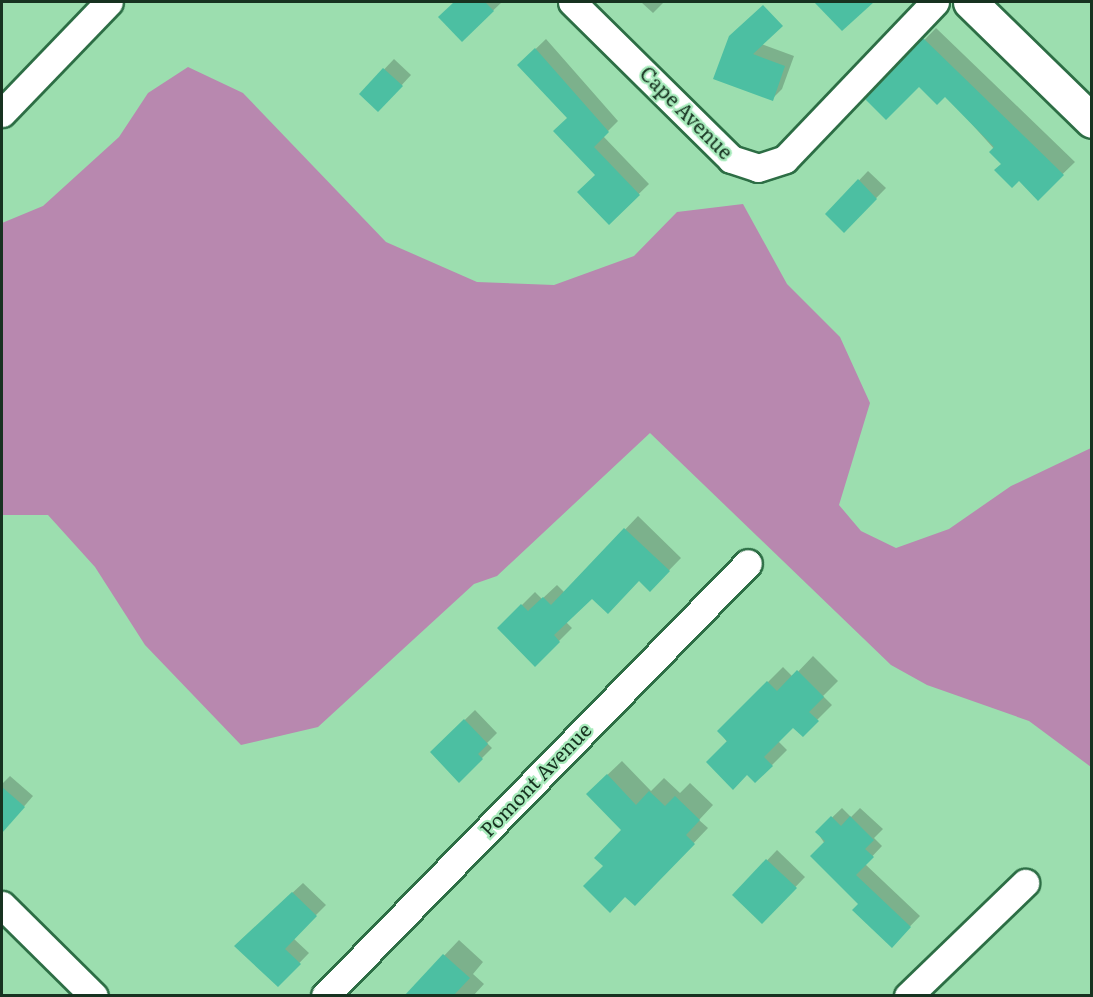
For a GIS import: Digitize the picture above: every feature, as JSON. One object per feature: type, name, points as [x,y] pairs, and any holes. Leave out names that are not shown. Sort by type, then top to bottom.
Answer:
[{"type":"street","points":[[2,112],[109,2]]},
{"type":"street","name":"Cape Avenue","points":[[572,2],[731,159],[758,168],[785,159],[935,2]]},
{"type":"street","points":[[970,2],[1092,121]]},
{"type":"street","name":"Pomont Avenue","points":[[325,996],[748,563]]},
{"type":"street","points":[[908,996],[1024,883]]},
{"type":"street","points":[[3,910],[94,996]]},
{"type":"shaded area","points":[[188,67],[243,93],[386,242],[477,282],[554,285],[634,256],[677,212],[743,204],[787,284],[840,337],[870,403],[839,505],[861,531],[896,548],[949,529],[1011,486],[1091,448],[1091,767],[1029,721],[927,685],[891,665],[650,433],[497,576],[474,584],[318,727],[241,745],[145,645],[95,567],[48,515],[2,515],[2,223],[43,206],[119,137],[148,93]]},
{"type":"building","points":[[454,2],[485,2],[494,11],[462,42],[438,17]]},
{"type":"building","points":[[814,2],[874,2],[842,31]]},
{"type":"building","points":[[763,5],[783,26],[753,54],[785,66],[773,101],[713,79],[729,36]]},
{"type":"building","points":[[923,38],[1064,175],[1038,201],[1019,181],[1012,188],[994,170],[1001,164],[989,152],[994,147],[945,97],[937,105],[919,87],[886,120],[865,99]]},
{"type":"building","points":[[535,48],[609,132],[594,147],[640,195],[609,225],[577,192],[595,175],[553,131],[567,118],[517,65]]},
{"type":"building","points":[[383,68],[403,86],[378,112],[359,94]]},
{"type":"building","points":[[858,179],[877,199],[844,233],[825,214]]},
{"type":"building","points":[[624,528],[670,571],[650,592],[639,581],[608,614],[592,599],[554,635],[560,642],[535,667],[497,628],[521,604],[528,611],[543,597],[551,605]]},
{"type":"building","points":[[797,670],[824,697],[809,712],[819,721],[803,737],[793,728],[764,757],[773,766],[755,783],[747,775],[733,790],[706,762],[727,741],[717,731],[767,681],[777,691]]},
{"type":"building","points":[[464,719],[488,744],[478,754],[483,759],[459,783],[430,752]]},
{"type":"building","points":[[607,774],[636,805],[649,791],[665,806],[675,796],[700,820],[686,835],[695,844],[635,906],[625,897],[610,913],[583,886],[603,866],[594,858],[621,830],[586,794]]},
{"type":"building","points":[[2,787],[25,807],[2,833]]},
{"type":"building","points":[[831,816],[841,826],[850,816],[874,840],[865,849],[874,857],[856,875],[911,927],[892,948],[852,910],[858,904],[810,856],[825,841],[815,832]]},
{"type":"building","points":[[766,859],[797,888],[762,924],[732,895]]},
{"type":"building","points":[[292,892],[317,916],[285,949],[301,964],[278,987],[234,946]]},
{"type":"building","points":[[443,954],[470,978],[453,996],[404,996]]}]
